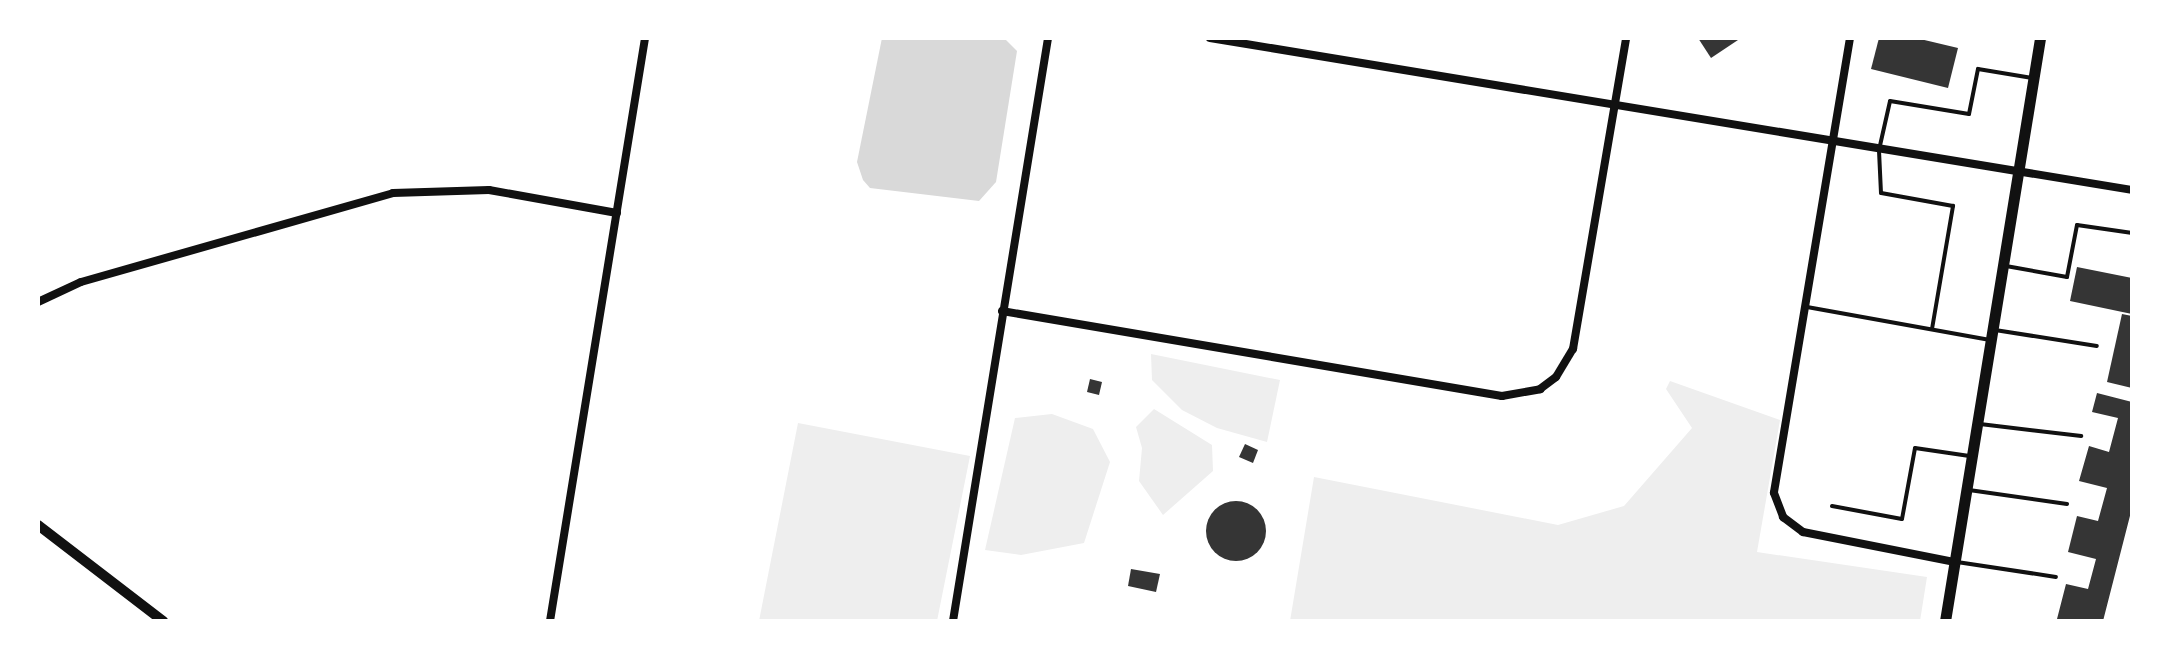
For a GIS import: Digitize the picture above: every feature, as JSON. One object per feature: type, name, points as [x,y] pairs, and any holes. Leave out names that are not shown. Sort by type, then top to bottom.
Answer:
[{"type":"main road","points":[[1945,621],[2040,38]]},
{"type":"street","points":[[550,621],[645,38]]},
{"type":"street","points":[[953,621],[1048,38]]},
{"type":"street","points":[[1210,38],[2018,174],[2132,190]]},
{"type":"street","points":[[1002,311],[1502,396],[1524,395],[1556,377],[1573,349],[1626,38]]},
{"type":"street","points":[[1850,38],[1774,493],[1783,517],[1803,532],[1955,562]]},
{"type":"street","points":[[38,302],[81,282],[393,193],[489,190],[617,213]]},
{"type":"street","points":[[38,525],[163,621]]},
{"type":"lane","points":[[1932,329],[1953,206],[1881,193],[1879,150],[1890,101],[1969,114],[1978,69],[2034,78]]},
{"type":"lane","points":[[2003,266],[2067,277],[2077,225],[2132,233]]},
{"type":"lane","points":[[1807,307],[1932,329],[2097,346]]},
{"type":"lane","points":[[1977,423],[2081,436]]},
{"type":"lane","points":[[1832,506],[1902,519],[1915,448],[1972,457]]},
{"type":"lane","points":[[1966,490],[2067,504]]},
{"type":"lane","points":[[1955,562],[2056,577]]},
{"type":"shaded area","points":[[882,38],[1004,38],[1017,51],[996,182],[979,201],[870,188],[863,180],[857,162]]},
{"type":"shaded area","points":[[1151,354],[1280,380],[1267,442],[1217,428],[1182,410],[1152,380]]},
{"type":"shaded area","points":[[1670,381],[1780,420],[1757,552],[1927,577],[1920,621],[1290,621],[1314,477],[1558,525],[1624,506],[1692,428],[1666,389]]},
{"type":"shaded area","points":[[1154,409],[1212,445],[1213,471],[1163,515],[1139,481],[1142,448],[1136,427]]},
{"type":"shaded area","points":[[1052,414],[1093,429],[1110,462],[1084,543],[1021,555],[985,550],[1015,418]]},
{"type":"shaded area","points":[[798,423],[970,456],[937,621],[759,621]]},
{"type":"building","points":[[1698,38],[1741,38],[1711,58]]},
{"type":"building","points":[[1879,38],[1916,38],[1958,48],[1948,88],[1871,69]]},
{"type":"building","points":[[2077,267],[2132,278],[2132,314],[2070,301]]},
{"type":"building","points":[[2122,314],[2132,316],[2132,388],[2107,382]]},
{"type":"building","points":[[1090,379],[1102,382],[1099,395],[1087,392]]},
{"type":"building","points":[[2097,393],[2132,402],[2132,508],[2103,621],[2063,621],[2057,619],[2066,584],[2088,589],[2096,559],[2068,552],[2077,516],[2098,521],[2107,488],[2079,481],[2089,446],[2109,452],[2118,418],[2092,412]]},
{"type":"building","points":[[1245,444],[1258,450],[1253,463],[1239,457]]},
{"type":"building","points":[[1236,501],[1248,503],[1257,510],[1264,519],[1264,543],[1257,552],[1248,559],[1236,561],[1224,559],[1215,552],[1208,543],[1206,531],[1208,519],[1215,510],[1224,503]]},
{"type":"building","points":[[1131,569],[1160,574],[1156,592],[1128,586]]}]
